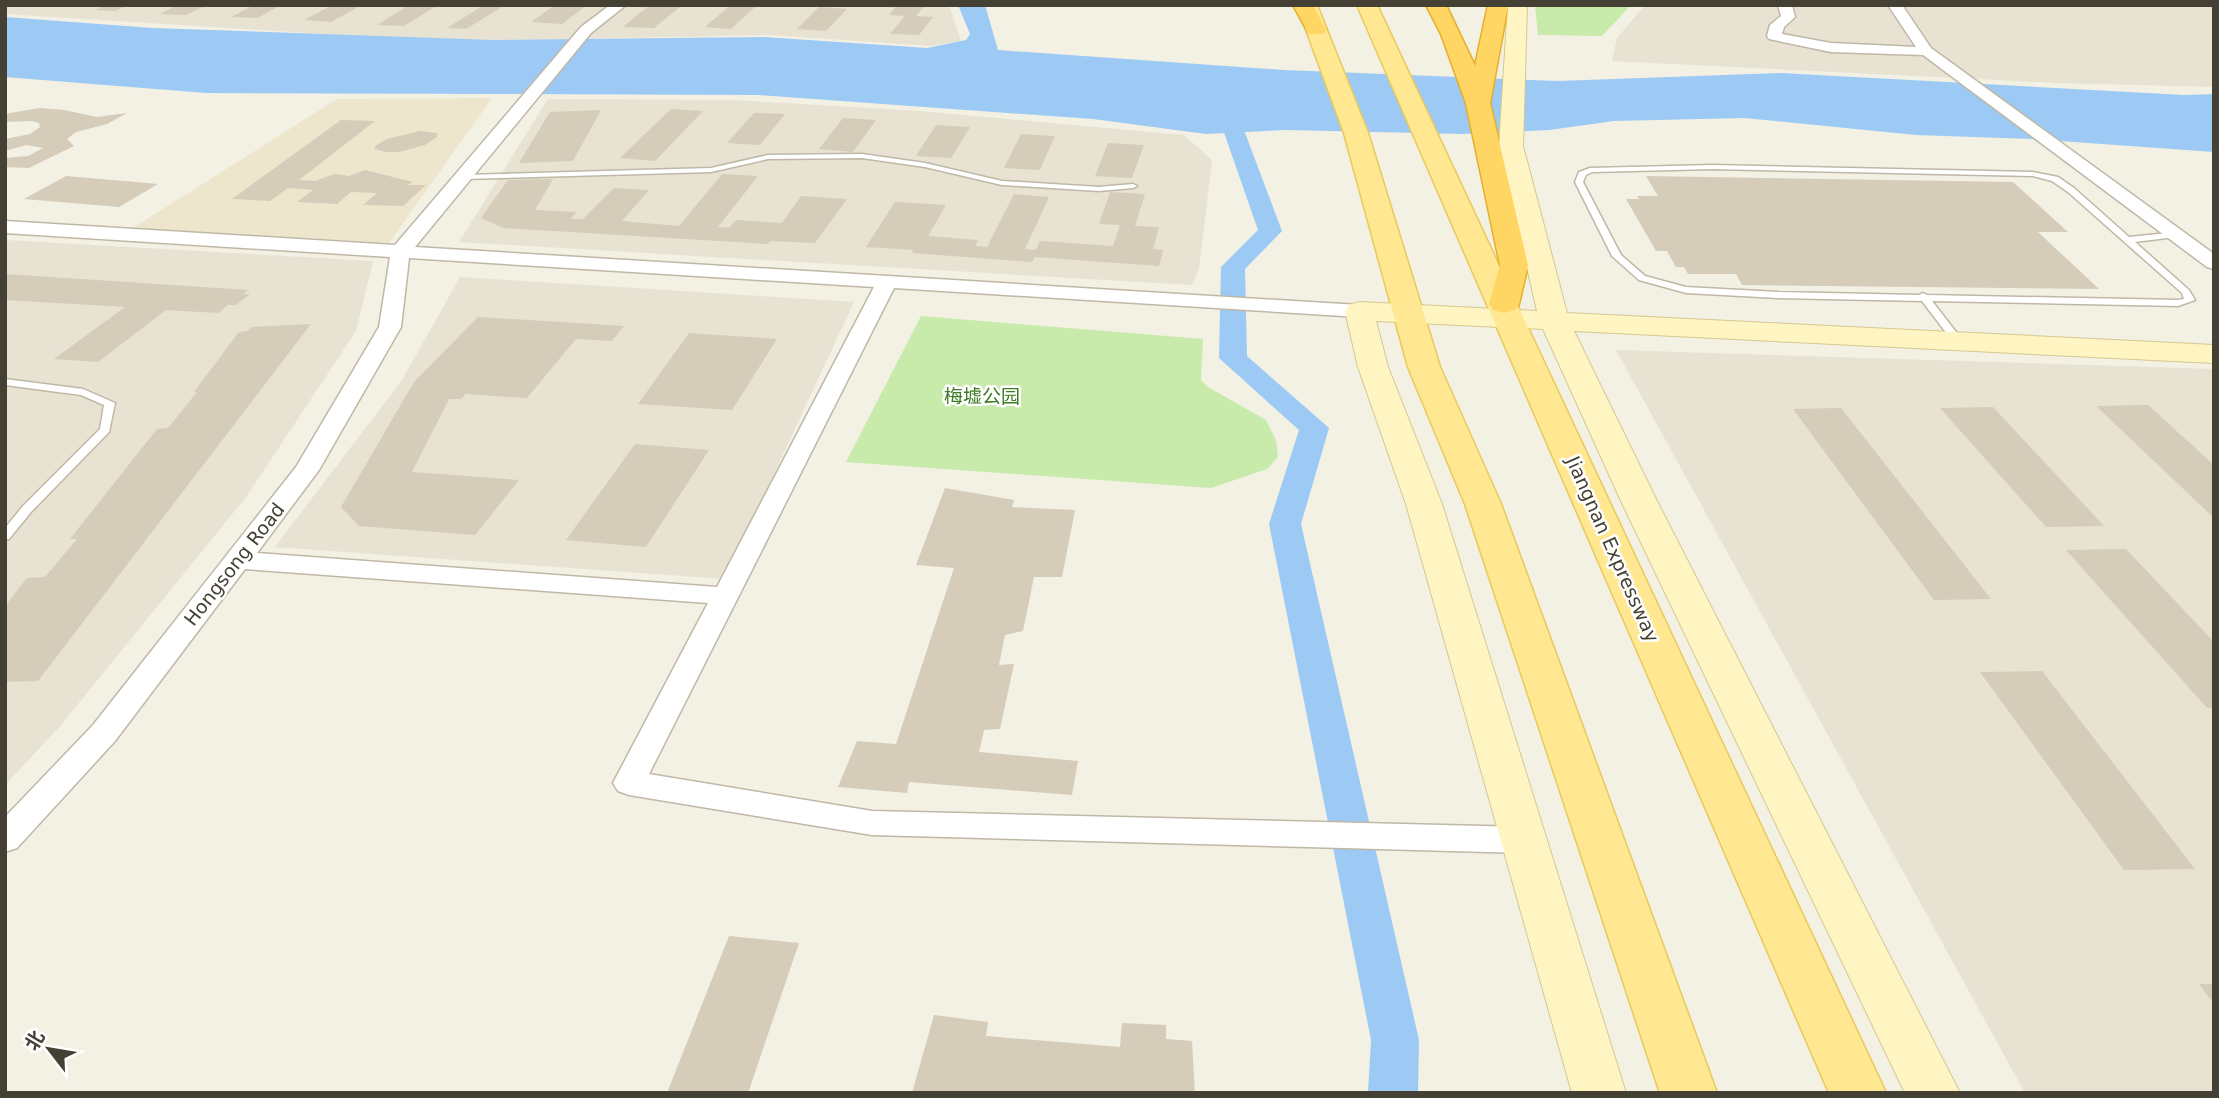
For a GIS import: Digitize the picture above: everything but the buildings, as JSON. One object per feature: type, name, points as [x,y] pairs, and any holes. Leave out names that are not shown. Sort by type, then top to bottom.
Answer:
[{"type":"highway","points":[[1436,5],[1475,71]]},
{"type":"highway","points":[[1499,5],[1475,71],[1478,103],[1514,265],[1507,311]]},
{"type":"main road","points":[[1305,5],[1356,133],[1424,366],[1483,504],[1689,1093]]},
{"type":"main road","name":"Jiangnan Expressway","points":[[1367,5],[1858,1093]]},
{"type":"main road","points":[[1518,5],[1510,146],[1554,320],[1639,500],[1933,1093]]},
{"type":"main road","points":[[1600,1093],[1424,505],[1373,367],[1359,311],[1408,314],[1507,311],[1554,320],[2214,354]]},
{"type":"street","points":[[400,253],[586,30],[619,5]]},
{"type":"street","points":[[1785,5],[1788,17],[1777,25],[1774,36],[1807,47],[1844,51],[1926,51]]},
{"type":"street","points":[[1895,5],[1926,51],[2214,263]]},
{"type":"street","points":[[5,227],[1359,311]]},
{"type":"street","name":"Hongsong Road","points":[[5,839],[104,733],[307,470],[390,327],[400,253]]},
{"type":"street","points":[[887,282],[629,783],[872,823],[1524,840]]},
{"type":"street","points":[[237,560],[726,596]]},
{"type":"lane","points":[[463,177],[711,170],[768,157],[862,156],[925,164],[1002,183],[1099,189],[1133,186]]},
{"type":"lane","points":[[1713,167],[2033,174],[2055,179],[2063,184],[2186,292],[2190,300],[2178,303],[1923,296],[1778,295],[1686,290],[1642,278],[1616,256],[1578,182],[1582,174],[1590,170],[1713,167]]},
{"type":"lane","points":[[2127,240],[2175,234]]},
{"type":"lane","points":[[1923,296],[1958,341]]},
{"type":"lane","points":[[5,382],[83,392],[110,403],[105,430],[27,509],[5,536]]},
{"type":"shaded area","points":[[5,5],[949,5],[961,41],[930,46],[772,35],[494,40],[325,34],[5,14]]},
{"type":"shaded area","points":[[1645,5],[2214,5],[2214,87],[2058,83],[1612,61],[1617,38]]},
{"type":"shaded area","points":[[492,98],[389,243],[133,228],[337,99]]},
{"type":"shaded area","points":[[548,99],[733,100],[920,111],[1184,135],[1212,160],[1199,269],[1192,285],[459,242]]},
{"type":"shaded area","points":[[5,240],[373,261],[356,331],[246,497],[61,725],[5,785]]},
{"type":"shaded area","points":[[460,277],[854,302],[725,579],[275,547],[402,380]]},
{"type":"shaded area","points":[[1616,350],[2214,369],[2214,1093],[2025,1093]]},
{"type":"green space","points":[[1535,5],[1631,5],[1602,36],[1538,35]]},
{"type":"green space","name":"梅墟公园","points":[[921,316],[1203,339],[1201,380],[1208,387],[1266,420],[1276,440],[1278,457],[1267,469],[1211,488],[846,462]]},
{"type":"water","points":[[958,5],[985,5],[998,50],[1284,70],[1558,81],[1781,73],[2185,95],[2214,94],[2214,152],[2032,139],[1916,135],[1745,118],[1614,121],[1549,130],[1463,134],[1285,130],[1206,134],[1093,119],[758,95],[206,93],[5,77],[5,17],[153,28],[494,40],[764,37],[927,48],[966,40],[970,34]]},
{"type":"waterway","points":[[1223,101],[1270,231],[1233,267],[1233,358],[1314,428],[1285,524],[1395,1040],[1393,1093]]}]
